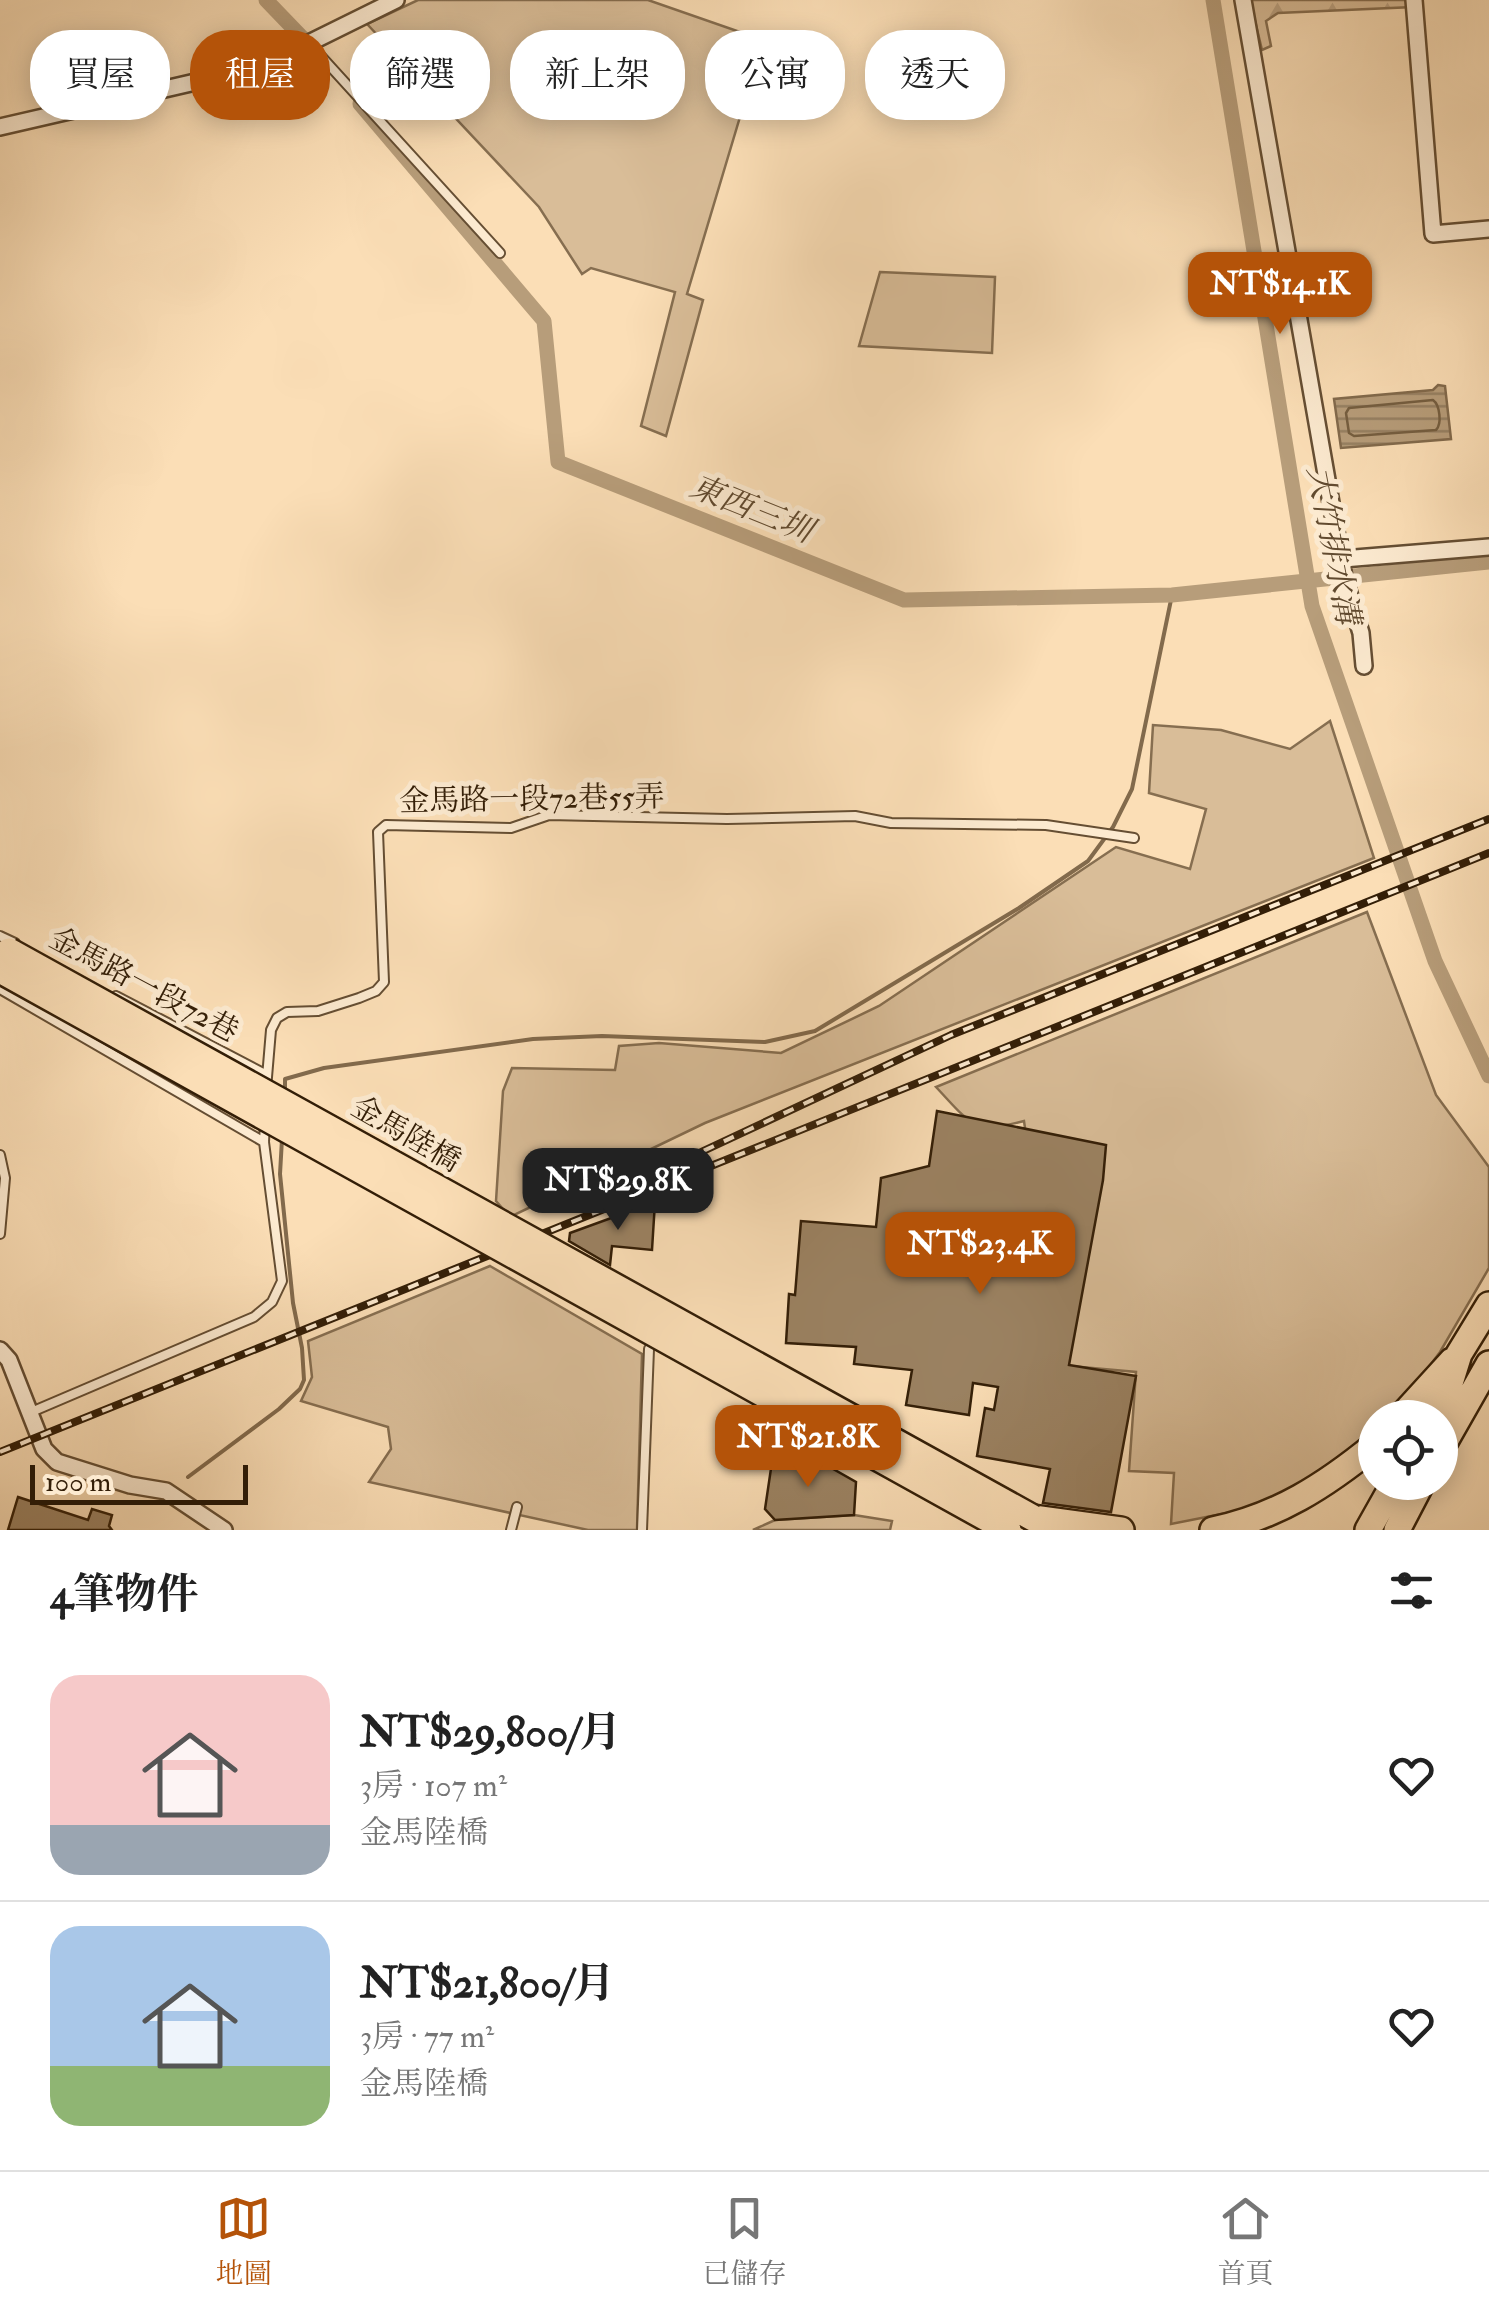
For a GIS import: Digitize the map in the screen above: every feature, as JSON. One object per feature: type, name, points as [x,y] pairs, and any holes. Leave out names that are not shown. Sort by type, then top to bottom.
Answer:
[{"type":"main road","name":"金馬陸橋","points":[[2,950],[1045,1524]]},
{"type":"main road","name":"金馬陸橋","points":[[2,950],[1008,1530]]},
{"type":"main road","points":[[1417,1400],[1459,1354],[1489,1306]]},
{"type":"main road","points":[[1444,1400],[1459,1354]]},
{"type":"main road","points":[[1458,1418],[1489,1364]]},
{"type":"main road","points":[[1213,1530],[1248,1523],[1277,1511],[1358,1458]]},
{"type":"main road","points":[[1368,1530],[1385,1500]]},
{"type":"main road","points":[[1397,1530],[1413,1500]]},
{"type":"main road","points":[[1045,1524],[1122,1530]]},
{"type":"street","points":[[330,33],[396,0]]},
{"type":"street","points":[[1243,0],[1344,576],[1361,633],[1364,666]]},
{"type":"street","points":[[1414,0],[1433,234],[1489,229]]},
{"type":"street","points":[[0,127],[190,83]]},
{"type":"street","points":[[1343,560],[1489,547]]},
{"type":"street","points":[[0,1350],[9,1360],[44,1449],[57,1462],[130,1485],[166,1491],[224,1530]]},
{"type":"lane","points":[[330,66],[500,253]]},
{"type":"lane","name":"金馬路一段72巷55弄","points":[[267,1075],[271,1030],[277,1018],[288,1012],[318,1012],[376,992],[384,982],[378,832],[386,825],[510,828],[549,816],[856,816],[891,824],[1046,825],[1134,838]]},
{"type":"lane","name":"金馬路一段72巷","points":[[2,950],[60,967]]},
{"type":"lane","points":[[0,988],[264,1142]]},
{"type":"lane","name":"金馬路一段72巷","points":[[112,994],[267,1075]]},
{"type":"lane","points":[[28,1414],[254,1317],[272,1302],[282,1281],[264,1142],[267,1075]]},
{"type":"lane","points":[[0,1156],[4,1178],[0,1234]]},
{"type":"lane","points":[[642,1530],[650,1348]]},
{"type":"lane","points":[[512,1530],[517,1507]]},
{"type":"green space","points":[[418,0],[648,0],[734,30],[705,30],[705,120],[739,120],[687,294],[703,300],[666,436],[641,426],[675,292],[591,268],[582,274],[539,207],[457,120],[490,120],[490,30],[373,30],[367,24]]},
{"type":"green space","points":[[1250,0],[1412,0],[1413,7],[1278,13],[1266,21],[1271,46],[1262,50]]},
{"type":"green space","points":[[880,272],[995,277],[992,353],[859,346]]},
{"type":"green space","points":[[1330,721],[1374,858],[705,1123],[510,1217],[496,1201],[503,1091],[512,1068],[615,1070],[619,1046],[659,1043],[781,1053],[879,1006],[1116,847],[1190,869],[1206,809],[1149,793],[1153,725],[1221,730],[1290,749]]},
{"type":"green space","points":[[1367,912],[1436,1095],[1489,1167],[1489,1268],[1440,1352],[1404,1400],[1358,1400],[1358,1448],[1331,1473],[1257,1507],[1171,1524],[1174,1473],[1129,1471],[1136,1372],[1059,1365],[1024,1121],[982,1126],[965,1117],[936,1087]]},
{"type":"green space","points":[[490,1266],[642,1354],[637,1530],[588,1530],[369,1482],[391,1449],[388,1427],[301,1401],[312,1377],[308,1341]]},
{"type":"green space","points":[[854,1515],[892,1521],[890,1530],[753,1530],[775,1520]]},
{"type":"water","points":[[1438,385],[1445,386],[1451,439],[1341,448],[1334,399],[1433,390]]},
{"type":"building","points":[[937,1111],[1106,1145],[1069,1365],[1136,1376],[1111,1512],[1043,1503],[1050,1469],[977,1456],[985,1408],[994,1410],[998,1387],[973,1383],[969,1415],[906,1405],[912,1370],[854,1364],[856,1347],[786,1343],[789,1294],[795,1295],[801,1221],[876,1227],[881,1178],[929,1166]]},
{"type":"building","points":[[655,1202],[652,1250],[612,1246],[610,1265],[569,1241],[570,1233]]},
{"type":"building","points":[[773,1455],[812,1457],[856,1482],[854,1515],[775,1520],[765,1509]]},
{"type":"building","points":[[18,1497],[88,1520],[92,1509],[112,1515],[112,1530],[8,1530]]},
{"type":"waterway","name":"東西三圳","points":[[266,0],[295,30]]},
{"type":"waterway","name":"大竹排水溝","points":[[1213,0],[1312,606],[1435,961],[1489,1076]]},
{"type":"waterway","name":"東西三圳","points":[[374,120],[544,321],[558,462],[904,600],[1172,595],[1489,562]]},
{"type":"waterway","points":[[285,1090],[285,1079],[324,1068],[533,1039],[602,1036],[765,1042],[815,1031],[1019,908],[1088,861],[1113,827],[1132,789],[1172,595]]},
{"type":"waterway","points":[[188,1477],[279,1409],[304,1380],[280,1174],[282,1139]]},
{"type":"railway","points":[[684,1160],[951,1035],[1489,819]]},
{"type":"railway","points":[[0,1452],[1489,853]]}]
